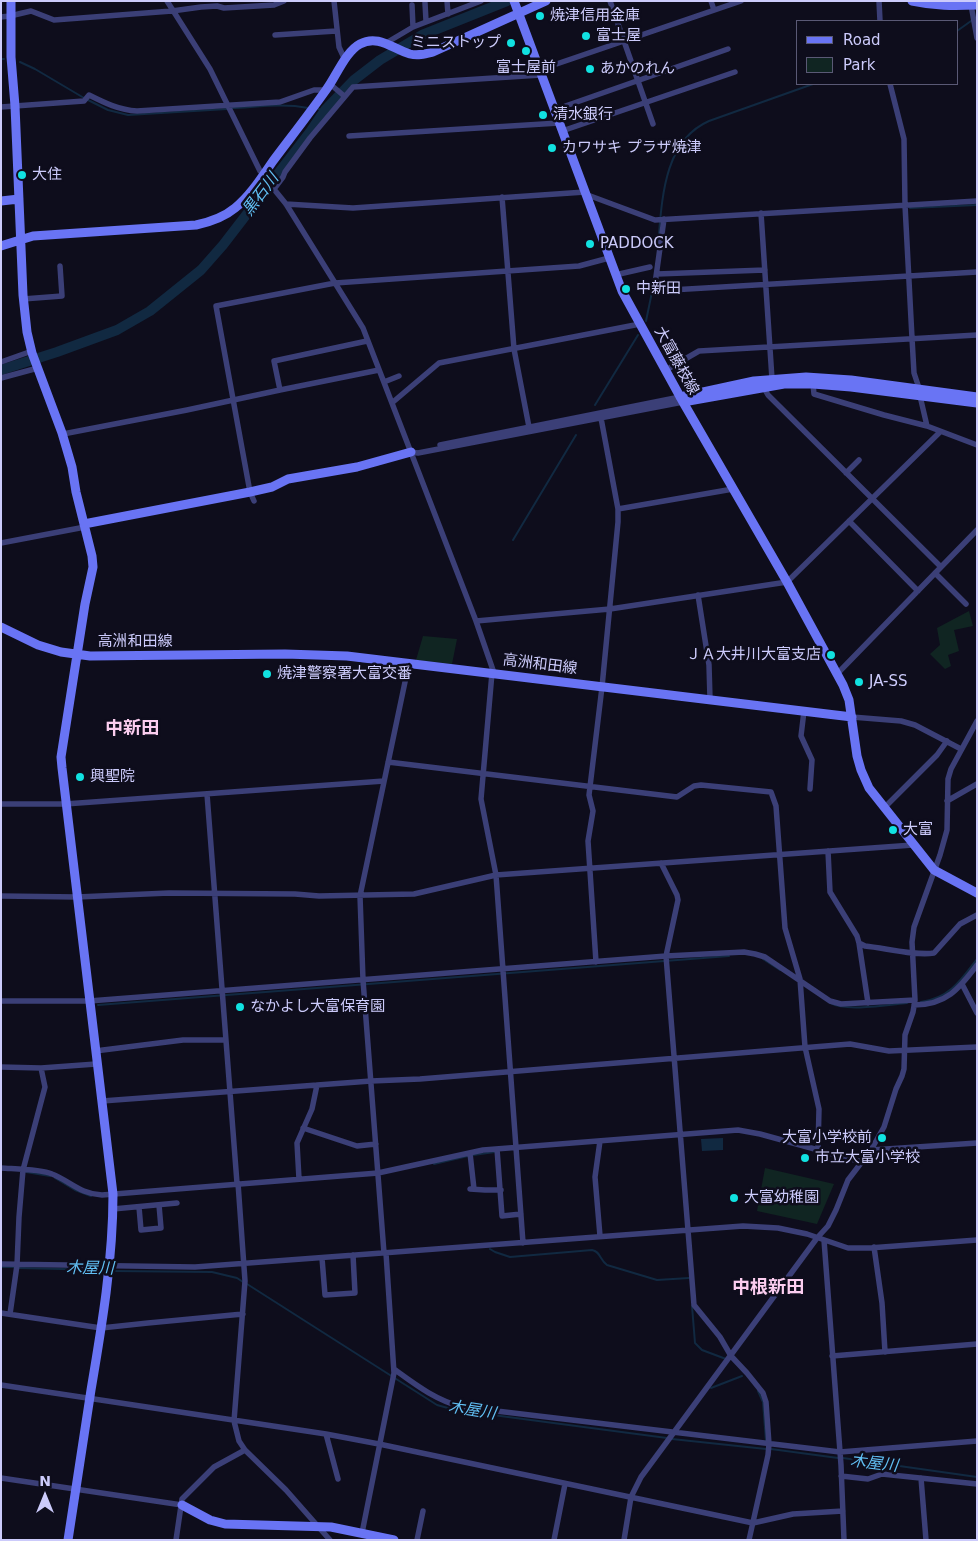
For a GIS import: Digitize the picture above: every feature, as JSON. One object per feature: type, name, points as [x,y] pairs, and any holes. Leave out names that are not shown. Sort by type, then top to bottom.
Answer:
[{"type":"street","points":[[11,1],[6,17],[15,106],[23,298],[27,332],[32,352],[63,434],[72,467],[93,567],[85,604],[62,757],[96,1064],[113,1194],[113,1209],[112,1244],[102,1328],[68,1540]]},
{"type":"street","points":[[167,1],[210,69],[263,177],[286,204],[363,328],[476,621],[493,673],[481,799],[496,875],[523,1242]]},
{"type":"street","points":[[6,17],[31,11],[54,20],[201,7],[217,6],[224,8],[284,1]]},
{"type":"street","points":[[334,1],[338,47],[345,60]]},
{"type":"street","points":[[447,1],[448,14]]},
{"type":"street","points":[[386,43],[413,27],[481,1]]},
{"type":"street","points":[[1,246],[33,236],[196,225],[222,217],[240,204],[263,177],[331,87],[345,60],[358,45],[372,40],[386,43],[411,54],[423,55],[433,52],[516,8],[546,1]]},
{"type":"street","points":[[610,1],[653,124]]},
{"type":"street","points":[[711,1],[714,10]]},
{"type":"street","points":[[274,188],[310,138],[353,87],[540,72],[623,41],[741,1]]},
{"type":"street","points":[[879,1],[880,20]]},
{"type":"street","points":[[912,1],[934,6],[974,5],[973,18],[977,38]]},
{"type":"street","points":[[425,3],[426,22]]},
{"type":"street","points":[[412,6],[413,27]]},
{"type":"street","name":"大富藤枝線","points":[[516,8],[622,291],[837,674],[849,700],[852,717]]},
{"type":"street","points":[[275,35],[336,31]]},
{"type":"street","points":[[554,110],[728,49]]},
{"type":"street","points":[[349,136],[560,127],[736,72]]},
{"type":"street","points":[[890,85],[904,139],[905,206],[914,373],[927,426]]},
{"type":"street","points":[[1,107],[84,101],[88,96],[109,106],[131,111],[229,108],[280,102],[314,90],[331,87],[343,95]]},
{"type":"street","points":[[286,204],[353,208],[585,193],[662,220],[977,201]]},
{"type":"street","points":[[502,197],[514,349],[529,427]]},
{"type":"street","points":[[1,201],[19,199]]},
{"type":"street","points":[[761,213],[772,379]]},
{"type":"street","points":[[662,220],[654,291],[977,272]]},
{"type":"street","points":[[254,501],[250,492],[216,306],[335,283],[579,266],[609,258]]},
{"type":"street","points":[[23,298],[62,296],[60,266]]},
{"type":"street","points":[[615,275],[650,267]]},
{"type":"street","points":[[657,274],[765,270]]},
{"type":"street","points":[[393,402],[439,363],[640,324]]},
{"type":"street","points":[[666,370],[698,351],[977,335]]},
{"type":"street","points":[[280,390],[274,361],[367,341]]},
{"type":"street","points":[[1,362],[32,352]]},
{"type":"street","points":[[1,378],[38,367]]},
{"type":"street","points":[[63,434],[379,370]]},
{"type":"street","points":[[384,382],[399,376]]},
{"type":"street","points":[[411,452],[418,453],[601,418],[754,381],[772,379],[830,378],[919,392],[977,404]]},
{"type":"street","points":[[1,543],[250,492],[272,487],[288,479],[357,467],[460,440],[681,399],[784,384],[813,384],[977,397]]},
{"type":"street","points":[[813,384],[814,394],[927,426],[977,445]]},
{"type":"street","points":[[764,388],[768,395],[941,567]]},
{"type":"street","points":[[596,962],[588,841],[593,811],[589,795],[602,687],[618,522],[618,509],[601,418]]},
{"type":"street","points":[[476,621],[610,609],[787,582],[940,432]]},
{"type":"street","points":[[846,473],[859,460]]},
{"type":"street","points":[[618,509],[733,489]]},
{"type":"street","points":[[849,521],[918,590]]},
{"type":"street","points":[[837,674],[977,530]]},
{"type":"street","points":[[935,574],[966,604]]},
{"type":"street","points":[[698,595],[709,665],[710,699]]},
{"type":"street","name":"高洲和田線","points":[[1,627],[38,645],[78,655],[326,654],[852,717]]},
{"type":"street","points":[[362,1533],[394,1371],[363,980],[360,896],[409,663]]},
{"type":"street","points":[[804,711],[801,736],[812,760],[810,789]]},
{"type":"street","points":[[961,749],[915,725],[901,721],[852,717],[857,756],[869,788],[934,870],[977,893]]},
{"type":"street","points":[[624,1540],[631,1497],[641,1477],[817,1238],[828,1226],[848,1180],[871,1150],[884,1127],[904,1069],[905,1035],[914,1002],[912,942],[914,927],[947,830],[948,779],[961,749],[977,721]]},
{"type":"street","points":[[884,808],[937,755],[947,741]]},
{"type":"street","points":[[388,762],[677,797],[694,786],[702,785],[772,792],[776,806],[785,928],[800,979],[805,1048],[819,1109],[818,1149]]},
{"type":"street","points":[[1,804],[66,804],[384,781]]},
{"type":"street","points":[[947,802],[977,784]]},
{"type":"street","points":[[208,794],[245,1281],[234,1421],[245,1450],[286,1490],[330,1540]]},
{"type":"street","points":[[1,896],[77,897],[169,893],[360,896],[414,894],[496,875],[913,845]]},
{"type":"street","points":[[828,851],[830,892],[857,936],[868,1003]]},
{"type":"street","points":[[661,863],[678,895],[666,956],[694,1305],[720,1337],[731,1356],[747,1372],[763,1393],[766,1402],[768,1454],[749,1540]]},
{"type":"street","points":[[859,943],[865,946],[928,954],[934,953],[960,924],[977,914]]},
{"type":"street","points":[[1,1001],[89,1001],[666,956],[744,952],[765,957],[830,1001],[841,1004],[914,1002],[933,1004],[950,995],[962,984],[977,965]]},
{"type":"street","points":[[962,984],[977,1013]]},
{"type":"street","points":[[95,1051],[183,1040],[226,1040]]},
{"type":"street","points":[[102,1101],[420,1079],[850,1044],[889,1051],[977,1047]]},
{"type":"street","points":[[1,1067],[41,1068],[96,1064]]},
{"type":"street","points":[[10,1314],[17,1267],[19,1217],[24,1170],[45,1087],[41,1068]]},
{"type":"street","points":[[300,1179],[297,1143],[312,1109],[317,1085]]},
{"type":"street","points":[[303,1128],[357,1146],[376,1144]]},
{"type":"street","points":[[1,1168],[52,1174],[92,1194],[113,1194],[378,1174],[498,1151],[738,1130],[818,1149],[862,1162]]},
{"type":"street","points":[[600,1143],[595,1177],[600,1236]]},
{"type":"street","points":[[871,1150],[977,1143]]},
{"type":"street","points":[[498,1151],[502,1216],[521,1214]]},
{"type":"street","points":[[470,1155],[472,1189],[500,1190]]},
{"type":"street","points":[[113,1209],[176,1204]]},
{"type":"street","points":[[139,1206],[140,1230],[147,1230],[161,1228],[159,1205]]},
{"type":"street","points":[[1,1264],[17,1267],[109,1269],[195,1267],[755,1226],[808,1234],[848,1248],[977,1240]]},
{"type":"street","points":[[824,1240],[841,1465],[844,1540]]},
{"type":"street","points":[[874,1247],[882,1304],[885,1352]]},
{"type":"street","points":[[322,1258],[325,1295],[355,1293],[353,1255]]},
{"type":"street","points":[[1,1313],[102,1328],[243,1314]]},
{"type":"street","points":[[832,1356],[977,1344]]},
{"type":"street","points":[[394,1371],[433,1396],[450,1404],[463,1407],[675,1433],[840,1452],[977,1441]]},
{"type":"street","points":[[1,1385],[326,1434],[753,1523],[793,1514],[842,1511]]},
{"type":"street","points":[[326,1434],[338,1479]]},
{"type":"street","points":[[176,1540],[182,1499],[214,1467],[245,1450]]},
{"type":"street","points":[[841,1476],[868,1480],[882,1474],[977,1484]]},
{"type":"street","points":[[1,1478],[182,1505],[210,1520],[225,1524],[331,1527],[394,1540]]},
{"type":"street","points":[[920,1478],[926,1540]]},
{"type":"street","points":[[554,1540],[565,1484]]},
{"type":"street","points":[[417,1540],[423,1511]]},
{"type":"green space","points":[[969,611],[973,626],[954,630],[959,651],[948,655],[951,666],[945,669],[930,654],[940,645],[937,628]]},
{"type":"green space","points":[[423,636],[457,639],[452,664],[416,660]]},
{"type":"green space","points":[[765,1168],[834,1184],[817,1224],[757,1211]]},
{"type":"water","points":[[723,1138],[723,1150],[702,1151],[701,1139]]},
{"type":"waterway","name":"黒石川","points":[[1,370],[117,330],[150,311],[201,270],[223,245],[325,110],[354,80],[380,60],[422,35],[507,1]]},
{"type":"waterway","points":[[958,30],[971,21]]},
{"type":"waterway","points":[[20,62],[84,98]]},
{"type":"waterway","points":[[658,245],[661,210],[668,174],[674,157],[682,143],[694,130],[709,121],[810,85]]},
{"type":"waterway","points":[[88,100],[108,110],[128,115],[227,109]]},
{"type":"waterway","points":[[232,108],[280,106],[308,108]]},
{"type":"waterway","name":"黒石川","points":[[318,109],[325,110]]},
{"type":"waterway","points":[[910,208],[977,205]]},
{"type":"waterway","points":[[646,321],[652,292]]},
{"type":"waterway","points":[[595,405],[638,335]]},
{"type":"waterway","points":[[513,540],[576,435]]},
{"type":"waterway","points":[[98,1005],[729,956]]},
{"type":"waterway","points":[[763,959],[780,970]]},
{"type":"waterway","points":[[921,1002],[940,997],[954,987],[977,959]]},
{"type":"waterway","points":[[830,1003],[846,1007],[907,1003]]},
{"type":"waterway","points":[[473,1155],[495,1152]]},
{"type":"waterway","points":[[434,1164],[468,1156]]},
{"type":"waterway","points":[[26,1172],[50,1176]]},
{"type":"waterway","points":[[55,1178],[75,1190],[91,1196]]},
{"type":"waterway","points":[[490,1249],[510,1257],[592,1250],[597,1252],[607,1265],[657,1280],[689,1278]]},
{"type":"waterway","name":"木屋川","points":[[1,1267],[14,1267]]},
{"type":"waterway","name":"木屋川","points":[[19,1268],[104,1270]]},
{"type":"waterway","name":"木屋川","points":[[112,1271],[212,1272],[237,1278],[243,1282]]},
{"type":"waterway","name":"木屋川","points":[[247,1284],[437,1405],[455,1410],[667,1438]]},
{"type":"waterway","points":[[692,1306],[695,1343],[702,1350],[726,1359]]},
{"type":"waterway","points":[[711,1388],[742,1376]]},
{"type":"waterway","points":[[758,1391],[763,1402],[766,1441]]},
{"type":"waterway","name":"木屋川","points":[[672,1439],[766,1449]]},
{"type":"waterway","name":"木屋川","points":[[771,1449],[838,1458]]},
{"type":"waterway","name":"木屋川","points":[[843,1458],[977,1477]]},
{"type":"place","name":"焼津信用金庫","points":[[540,16]]},
{"type":"place","name":"富士屋","points":[[586,36]]},
{"type":"place","name":"ミニストップ","points":[[511,43]]},
{"type":"place","name":"富士屋前","points":[[526,51]]},
{"type":"place","name":"あかのれん","points":[[590,69]]},
{"type":"place","name":"清水銀行","points":[[543,115]]},
{"type":"place","name":"カワサキ プラザ焼津","points":[[552,148]]},
{"type":"place","name":"大住","points":[[22,175]]},
{"type":"place","name":"PADDOCK","points":[[590,244]]},
{"type":"place","name":"中新田","points":[[626,289]]},
{"type":"place","name":"ＪＡ大井川大富支店","points":[[831,655]]},
{"type":"place","name":"焼津警察署大富交番","points":[[267,674]]},
{"type":"place","name":"JA-SS","points":[[859,682]]},
{"type":"place","name":"興聖院","points":[[80,777]]},
{"type":"place","name":"大富","points":[[893,830]]},
{"type":"place","name":"なかよし大富保育園","points":[[240,1007]]},
{"type":"place","name":"大富小学校前","points":[[882,1138]]},
{"type":"place","name":"市立大富小学校","points":[[805,1158]]},
{"type":"place","name":"大富幼稚園","points":[[734,1198]]},
{"type":"district","name":"中新田","points":[[132,729]]},
{"type":"district","name":"中根新田","points":[[768,1288]]}]
